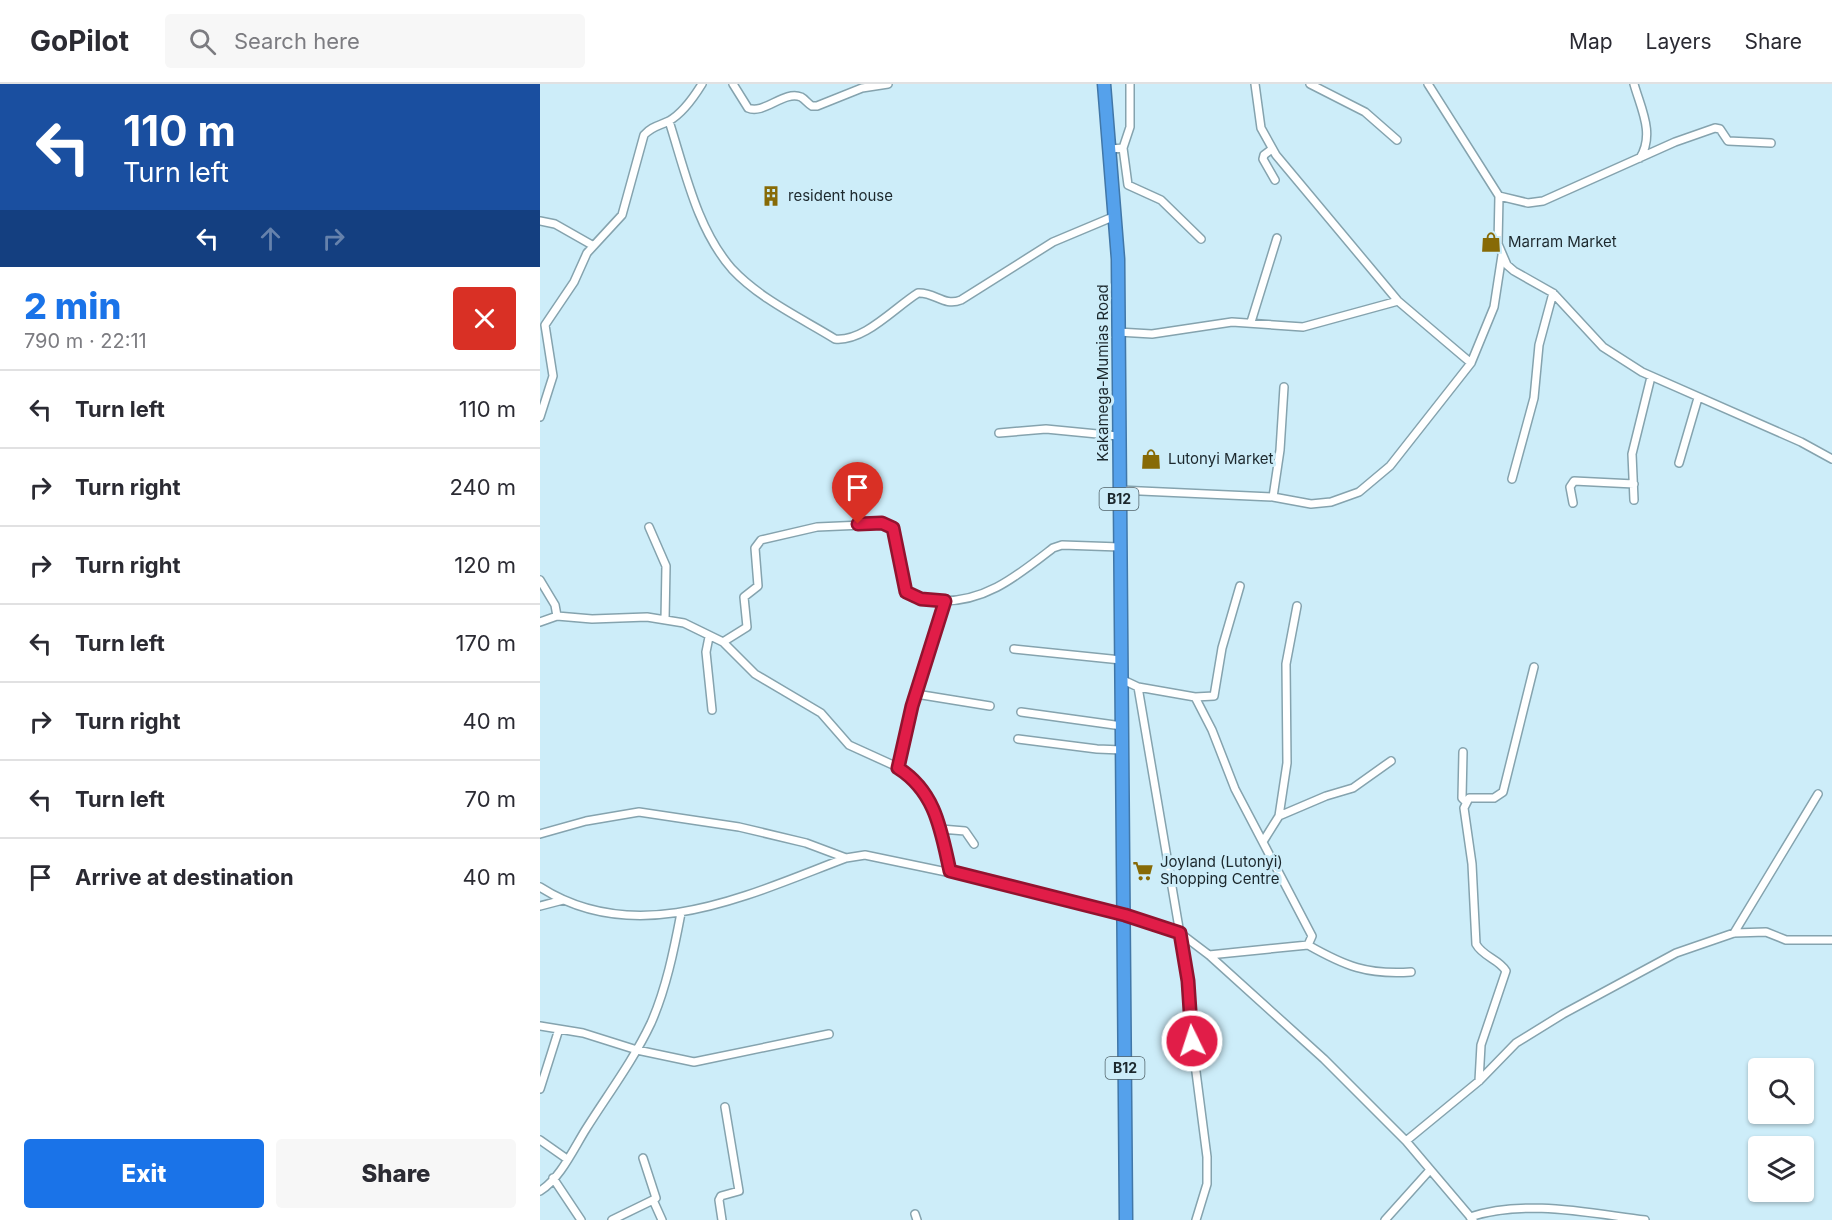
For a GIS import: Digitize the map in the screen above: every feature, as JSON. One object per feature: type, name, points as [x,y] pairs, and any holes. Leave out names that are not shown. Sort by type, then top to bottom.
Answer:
[{"type":"highway","name":"Kakamega-Mumias Road","points":[[1104,84],[1116,148],[1125,915]]},
{"type":"highway","name":"B12","points":[[1125,915],[1126,1220]]},
{"type":"street","points":[[540,417],[553,376],[545,325],[574,282],[592,245],[615,225],[622,215],[644,135],[650,128],[669,121],[683,110],[702,84]]},
{"type":"street","points":[[733,84],[748,108],[754,110],[794,96],[817,106],[862,88],[888,84]]},
{"type":"street","points":[[1130,84],[1130,127],[1116,148],[1128,185],[1161,200],[1201,239]]},
{"type":"street","points":[[1255,84],[1261,128],[1272,148],[1398,301],[1471,363]]},
{"type":"street","points":[[1310,84],[1358,107],[1397,140]]},
{"type":"street","points":[[1119,490],[1273,497],[1311,504],[1331,502],[1359,492],[1390,466],[1471,363],[1494,307],[1502,255],[1497,231],[1499,196],[1428,84]]},
{"type":"street","points":[[1634,84],[1647,129],[1647,143],[1640,158]]},
{"type":"street","points":[[669,121],[700,214],[733,269],[765,297],[835,339],[846,340],[863,332],[918,293],[927,293],[946,303],[961,300],[1053,242],[1115,216]]},
{"type":"street","points":[[1499,196],[1528,203],[1543,201],[1715,128],[1720,129],[1728,141],[1771,143]]},
{"type":"street","points":[[1272,148],[1264,154],[1263,159],[1275,180]]},
{"type":"street","points":[[540,221],[555,224],[592,245]]},
{"type":"street","points":[[1251,322],[1277,238]]},
{"type":"street","points":[[1502,255],[1514,271],[1553,293],[1603,347],[1651,377],[1801,442],[1832,459]]},
{"type":"street","points":[[1512,479],[1534,398],[1539,345],[1553,293]]},
{"type":"street","points":[[1118,332],[1152,334],[1221,322],[1251,322],[1303,327],[1398,301]]},
{"type":"street","points":[[1634,500],[1633,446],[1651,377]]},
{"type":"street","points":[[1273,497],[1280,450],[1284,387]]},
{"type":"street","points":[[1679,463],[1698,398]]},
{"type":"street","points":[[999,433],[1046,429],[1119,436]]},
{"type":"street","points":[[1573,503],[1570,487],[1574,481],[1634,484]]},
{"type":"street","points":[[723,642],[747,627],[743,601],[745,594],[759,584],[757,543],[817,527],[882,523],[890,526],[895,536],[906,592],[921,599],[945,601],[975,598],[996,590],[1053,548],[1062,545],[1120,547]]},
{"type":"street","points":[[650,527],[666,566],[665,620]]},
{"type":"street","points":[[540,580],[555,605],[556,616]]},
{"type":"street","points":[[1121,679],[1138,687],[1195,697],[1214,696],[1222,648],[1240,586]]},
{"type":"street","points":[[898,768],[916,694],[945,601]]},
{"type":"street","points":[[1264,840],[1279,816],[1287,763],[1286,664],[1297,606]]},
{"type":"street","points":[[540,622],[556,616],[592,619],[646,617],[684,623],[723,642],[754,674],[821,713],[849,745],[898,768],[928,798],[938,816],[950,871]]},
{"type":"street","points":[[709,637],[706,652],[712,710]]},
{"type":"street","points":[[1014,649],[1121,660]]},
{"type":"street","points":[[1466,802],[1473,797],[1494,798],[1503,792],[1534,667]]},
{"type":"street","points":[[1138,687],[1180,933],[1207,1157],[1207,1184],[1196,1220]]},
{"type":"street","points":[[916,694],[990,706]]},
{"type":"street","points":[[1195,697],[1212,730],[1235,789],[1264,840],[1279,877],[1311,933],[1311,942],[1308,945]]},
{"type":"street","points":[[1021,712],[1122,726]]},
{"type":"street","points":[[1018,740],[1122,750]]},
{"type":"street","points":[[1462,752],[1462,798],[1466,802],[1472,864],[1474,937],[1480,952],[1502,964],[1506,971],[1481,1046],[1479,1081]]},
{"type":"street","points":[[1279,816],[1326,796],[1353,788],[1391,761]]},
{"type":"street","points":[[1734,933],[1818,794]]},
{"type":"street","points":[[540,834],[586,821],[639,812],[748,829],[806,843],[846,858]]},
{"type":"street","points":[[941,829],[965,831],[974,844]]},
{"type":"street","points":[[540,887],[563,900],[596,911],[615,914],[681,913],[708,907],[846,858],[865,855],[950,871],[1125,915],[1180,933],[1209,955],[1324,1059],[1406,1141],[1471,1218],[1489,1210],[1547,1208],[1645,1220]]},
{"type":"street","points":[[540,906],[563,900]]},
{"type":"street","points":[[540,1191],[567,1159],[637,1050],[651,1022],[665,983],[681,913]]},
{"type":"street","points":[[1406,1141],[1479,1081],[1516,1043],[1563,1014],[1676,953],[1734,933],[1766,932],[1786,940],[1832,940]]},
{"type":"street","points":[[1209,955],[1308,945],[1364,971],[1383,974],[1411,972]]},
{"type":"street","points":[[540,1026],[583,1033],[637,1050],[694,1062],[705,1062],[829,1034]]},
{"type":"street","points":[[540,1089],[559,1029]]},
{"type":"street","points":[[722,1220],[719,1200],[721,1196],[739,1191],[725,1107]]},
{"type":"street","points":[[540,1140],[567,1159]]},
{"type":"street","points":[[612,1220],[656,1198],[643,1158]]},
{"type":"street","points":[[1385,1220],[1429,1171]]},
{"type":"street","points":[[553,1178],[581,1220]]},
{"type":"street","points":[[653,1200],[662,1220]]},
{"type":"place","name":"resident house","points":[[771,196]]},
{"type":"place","name":"Marram Market","points":[[1491,242]]},
{"type":"place","name":"Lutonyi Market","points":[[1151,459]]},
{"type":"place","name":"Joyland (Lutonyi) Shopping Centre","points":[[1143,871]]},
{"type":"route","points":[[858,524],[882,523],[893,528],[906,592],[921,599],[945,601],[912,706],[898,768],[932,803],[938,816],[950,871],[1125,915],[1180,933],[1188,981],[1192,1041]]}]
